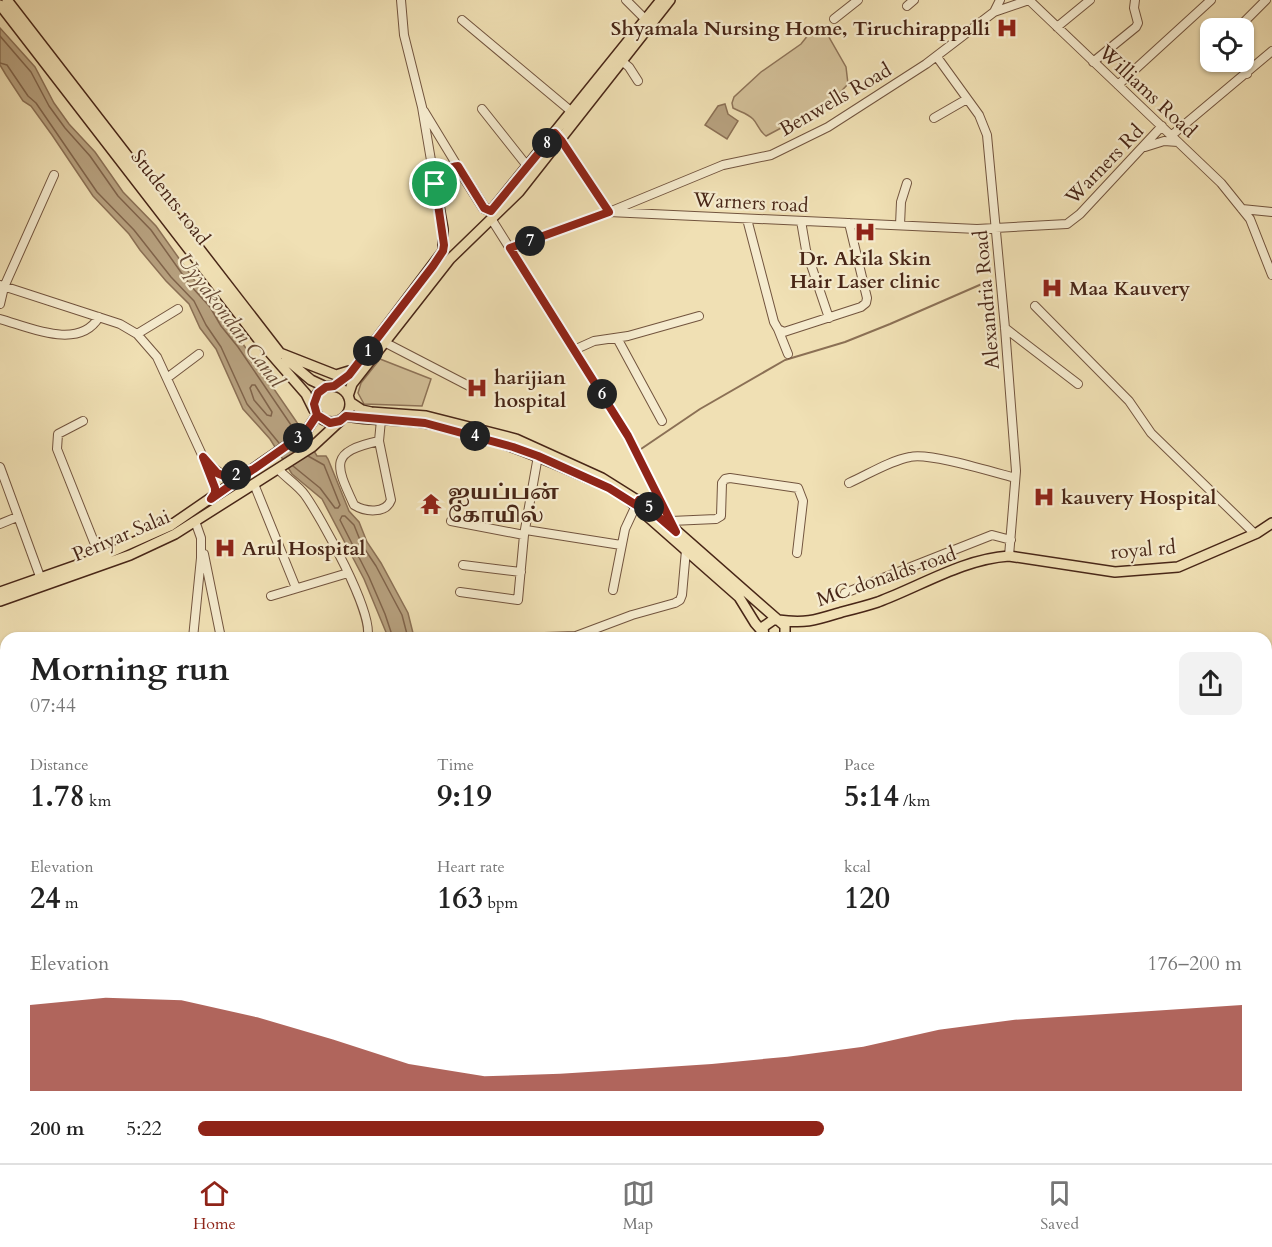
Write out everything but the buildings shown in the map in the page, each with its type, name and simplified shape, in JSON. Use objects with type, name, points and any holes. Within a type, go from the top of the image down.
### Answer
[{"type":"main road","points":[[6,0],[280,353],[297,370],[311,380],[345,391],[352,401],[371,412],[426,416],[516,439],[602,478],[638,502],[676,532],[778,620],[785,627],[785,632]]},
{"type":"main road","points":[[343,418],[352,401],[352,384],[450,259],[519,192],[572,112],[661,0]]},
{"type":"main road","points":[[670,0],[623,62],[491,211],[484,208],[458,166],[453,166],[442,174],[435,184],[443,229],[443,251],[354,369],[318,393],[315,398],[316,413],[330,423],[343,418],[425,423],[441,427],[538,456],[638,502],[686,550],[745,603],[762,632]]},
{"type":"main road","name":"Students road","points":[[0,5],[258,339],[306,394],[316,413]]},
{"type":"main road","points":[[280,353],[336,375],[354,369]]},
{"type":"main road","name":"Periyar Salai","points":[[0,601],[170,526],[305,433],[316,413]]},
{"type":"main road","name":"Periyar Salai","points":[[0,592],[42,582],[140,550],[175,534],[312,447],[343,418]]},
{"type":"main road","name":"royal rd","points":[[1009,556],[1115,572],[1178,567],[1255,534],[1272,523]]},
{"type":"main road","name":"MC donalds road","points":[[778,620],[804,623],[877,602],[993,557],[1009,556]]},
{"type":"main road","points":[[764,632],[769,621],[778,620]]},
{"type":"main road","points":[[793,632],[804,623]]},
{"type":"street","points":[[401,0],[404,35],[422,107],[435,184]]},
{"type":"street","points":[[626,0],[646,20]]},
{"type":"street","points":[[834,19],[858,0]]},
{"type":"street","points":[[907,6],[914,0]]},
{"type":"street","points":[[994,12],[1000,0]]},
{"type":"street","name":"Benwells Road","points":[[609,212],[723,165],[771,154],[828,127],[937,57],[994,12],[1029,0]]},
{"type":"street","name":"Williams Road","points":[[1029,0],[1221,183],[1250,219],[1272,275]]},
{"type":"street","points":[[1057,27],[1090,0]]},
{"type":"street","points":[[1093,62],[1136,27],[1138,23],[1134,8],[1135,0]]},
{"type":"street","points":[[1118,85],[1211,0]]},
{"type":"street","points":[[1248,18],[1266,0]]},
{"type":"street","points":[[462,20],[572,112]]},
{"type":"street","points":[[1172,135],[1248,74],[1272,51]]},
{"type":"street","name":"Alexandria Road","points":[[937,57],[979,115],[987,135],[1005,328],[1015,478],[1009,556]]},
{"type":"street","points":[[623,62],[638,81]]},
{"type":"street","points":[[934,118],[967,99]]},
{"type":"street","points":[[422,107],[458,166]]},
{"type":"street","points":[[482,109],[528,167]]},
{"type":"street","name":"Warners Rd","points":[[996,227],[1067,224],[1080,214],[1162,126]]},
{"type":"street","points":[[558,136],[609,212]]},
{"type":"street","points":[[1142,148],[1155,142],[1178,141]]},
{"type":"street","points":[[0,304],[2,286],[54,175]]},
{"type":"street","points":[[900,225],[901,202],[908,183]]},
{"type":"street","points":[[1242,209],[1272,212]]},
{"type":"street","name":"Warners road","points":[[510,248],[609,212],[977,229],[996,227]]},
{"type":"street","points":[[747,219],[774,322],[788,354]]},
{"type":"street","points":[[492,220],[628,436],[686,550],[680,600],[587,632]]},
{"type":"street","points":[[801,221],[808,259],[829,318]]},
{"type":"street","points":[[778,329],[784,332],[861,307],[866,303],[867,298],[849,223]]},
{"type":"street","points":[[443,251],[450,259]]},
{"type":"street","points":[[2,286],[120,324],[137,334],[157,357],[203,457],[215,488],[211,499]]},
{"type":"street","points":[[1035,306],[1129,401],[1150,433],[1255,534]]},
{"type":"street","points":[[137,334],[178,309]]},
{"type":"street","points":[[573,350],[594,341],[617,338],[699,316]]},
{"type":"street","points":[[0,319],[44,333],[70,335],[93,326],[99,317]]},
{"type":"street","points":[[1005,328],[1078,384]]},
{"type":"street","points":[[617,338],[662,421]]},
{"type":"street","points":[[384,342],[469,386]]},
{"type":"street","points":[[167,378],[199,354]]},
{"type":"street","points":[[379,441],[354,448],[340,458],[340,471],[354,505],[365,509],[388,507],[391,500],[379,441],[381,420]]},
{"type":"street","points":[[83,421],[58,434],[57,449],[100,557]]},
{"type":"street","points":[[849,483],[900,459],[917,455],[1015,478]]},
{"type":"street","points":[[460,592],[518,600],[525,533],[538,456]]},
{"type":"street","points":[[203,457],[217,473],[224,476],[231,477],[254,469]]},
{"type":"street","points":[[0,467],[42,582]]},
{"type":"street","points":[[278,469],[302,491],[313,507],[358,594],[368,626],[368,632]]},
{"type":"street","points":[[671,521],[716,519],[721,516],[722,483],[725,479],[798,488],[803,501],[797,553]]},
{"type":"street","points":[[254,484],[296,588]]},
{"type":"street","points":[[613,590],[625,529],[638,502]]},
{"type":"street","points":[[0,524],[17,517]]},
{"type":"street","points":[[195,521],[201,538],[220,632]]},
{"type":"street","points":[[451,521],[621,545]]},
{"type":"street","points":[[845,593],[992,535],[1011,540]]},
{"type":"street","points":[[194,632],[201,538]]},
{"type":"street","points":[[463,565],[521,572]]},
{"type":"street","points":[[271,596],[348,573]]},
{"type":"shaded area","points":[[826,32],[846,67],[848,84],[832,101],[766,136],[751,117],[733,108],[734,97],[761,72],[801,44],[809,34]]},
{"type":"shaded area","points":[[380,359],[431,379],[422,406],[364,404],[358,393],[361,383]]},
{"type":"water","points":[[0,28],[35,67],[54,103],[69,124],[95,152],[123,192],[156,226],[195,281],[215,304],[298,424],[297,433],[302,445],[314,451],[317,456],[326,456],[349,511],[359,522],[367,542],[408,613],[413,632],[386,632],[364,579],[322,499],[292,474],[270,439],[243,409],[216,349],[200,328],[189,304],[166,281],[129,234],[93,196],[31,106],[23,101],[0,65]]},
{"type":"water","points":[[725,104],[728,114],[738,121],[727,139],[705,125],[718,106]]},
{"type":"waterway","points":[[638,451],[700,409],[785,360],[845,342],[991,280]]},
{"type":"place","name":"Shyamala Nursing Home, Tiruchirappalli","points":[[1007,28]]},
{"type":"place","name":"Dr. Akila Skin Hair Laser clinic","points":[[865,232]]},
{"type":"place","name":"Maa Kauvery","points":[[1052,288]]},
{"type":"place","name":"harijian hospital","points":[[477,388]]},
{"type":"place","name":"kauvery Hospital","points":[[1044,497]]},
{"type":"place","name":"ஐயப்பன் கோயில்","points":[[431,504]]},
{"type":"place","name":"Arul Hospital","points":[[225,548]]},
{"type":"route","points":[[435,184],[442,174],[453,166],[458,166],[484,208],[491,211],[555,133],[561,140],[609,212],[510,248],[628,436],[676,532],[639,500],[636,505],[609,488],[513,447],[425,423],[346,416],[340,421],[330,423],[317,415],[305,433],[211,499],[215,488],[203,457],[217,473],[231,477],[254,469],[305,433],[317,415],[314,404],[318,393],[322,388],[334,386],[349,375],[433,266],[443,251],[444,245],[435,184]]},
{"type":"water label","name":"Uyyakondan Canal","points":[[231,320]]}]
